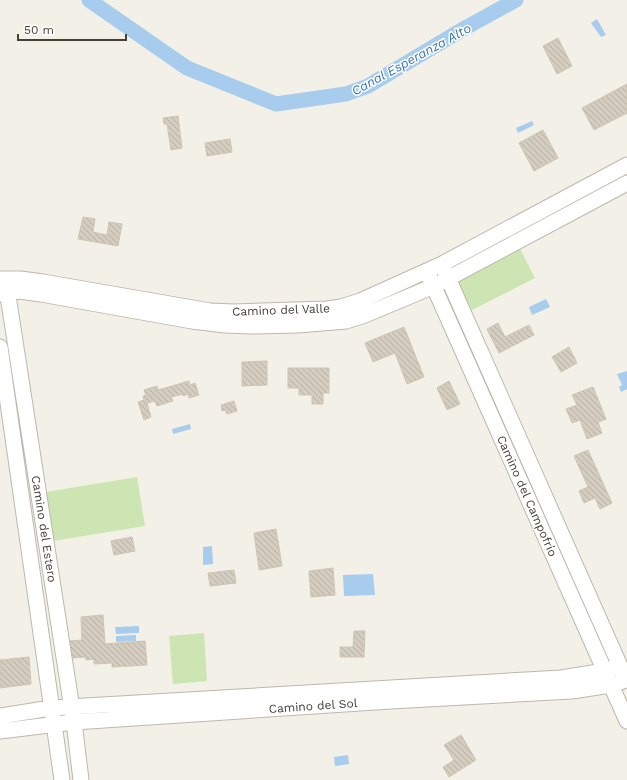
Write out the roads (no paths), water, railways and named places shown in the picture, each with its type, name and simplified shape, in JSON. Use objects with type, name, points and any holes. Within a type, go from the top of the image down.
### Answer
[{"type":"street","name":"Camino del Valle","points":[[3,286],[20,279],[186,308],[234,312],[307,310],[341,307],[360,301],[442,264],[627,165]]},
{"type":"street","name":"Camino del Valle","points":[[3,286],[19,291],[192,321],[251,326],[298,325],[346,321],[365,315],[434,286],[627,183]]},
{"type":"street","name":"Camino del Campofrío","points":[[442,264],[627,680]]},
{"type":"street","name":"Camino del Campofrío","points":[[427,271],[627,721]]},
{"type":"street","name":"Camino del Estero","points":[[3,286],[74,722],[81,780]]},
{"type":"street","name":"Camino del Estero","points":[[0,347],[62,780]]},
{"type":"street","name":"Camino del Sol","points":[[0,731],[74,722],[391,701],[572,691],[608,678],[620,666]]},
{"type":"street","name":"Camino del Sol","points":[[0,716],[51,708],[390,687],[561,678],[608,678],[627,680]]},
{"type":"water","points":[[597,19],[606,35],[601,37],[591,23]]},
{"type":"water","points":[[532,121],[534,125],[518,133],[516,128]]},
{"type":"water","points":[[546,299],[550,307],[532,315],[529,307]]},
{"type":"water","points":[[627,371],[627,389],[621,392],[619,387],[622,385],[617,374]]},
{"type":"water","points":[[190,424],[191,429],[173,434],[172,429]]},
{"type":"water","points":[[212,546],[213,564],[203,565],[203,547]]},
{"type":"water","points":[[373,574],[375,595],[344,596],[343,575]]},
{"type":"water","points":[[139,626],[139,633],[116,634],[115,627]]},
{"type":"water","points":[[136,635],[136,641],[116,642],[116,636]]},
{"type":"water","points":[[348,755],[349,764],[335,766],[334,757]]},
{"type":"waterway","name":"Canal Esperanza Alto","points":[[89,0],[187,68],[276,104],[346,94],[368,86],[465,28],[516,0]]}]
